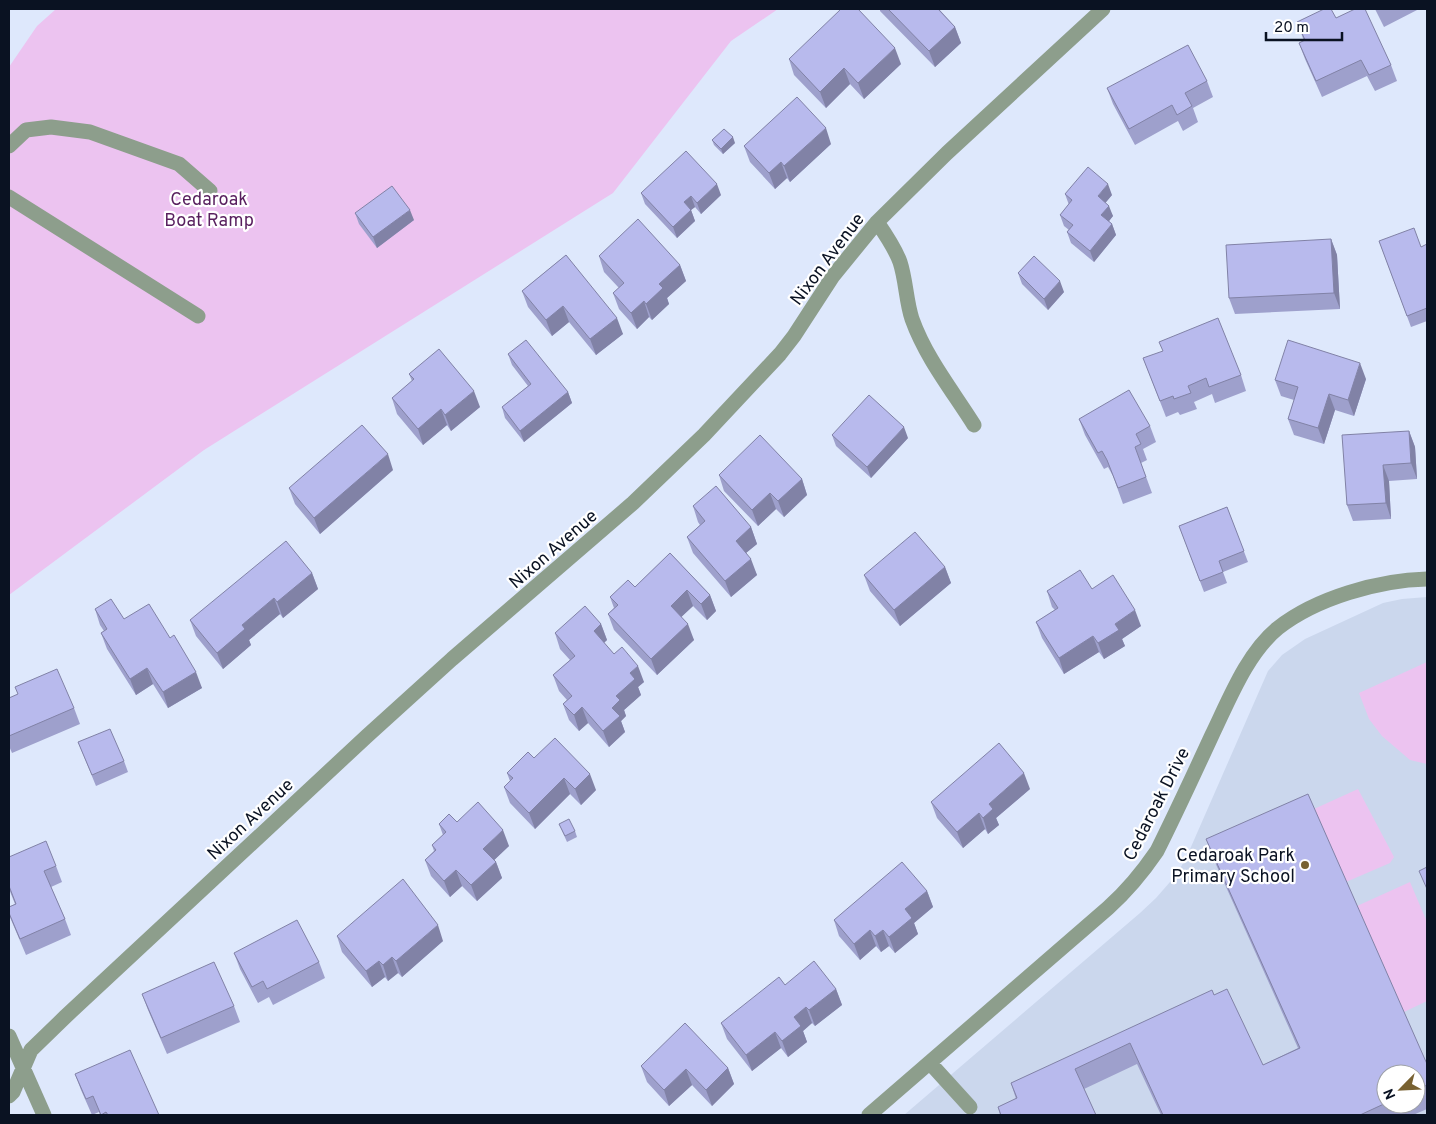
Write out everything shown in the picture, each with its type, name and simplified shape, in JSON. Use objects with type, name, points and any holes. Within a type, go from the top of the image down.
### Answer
[{"type":"street","name":"Nixon Avenue","points":[[9,1096],[13,1092],[31,1050],[367,736],[452,659],[588,544],[670,468],[780,354],[833,276],[877,222],[946,153],[1103,9]]},
{"type":"street","points":[[9,146],[26,130],[51,127],[90,132],[179,164],[210,192]]},
{"type":"street","points":[[9,196],[198,316]]},
{"type":"street","points":[[877,222],[900,262],[911,317],[922,342],[943,379],[974,426]]},
{"type":"street","name":"Cedaroak Drive","points":[[870,1115],[1108,908],[1144,871],[1166,834],[1231,695],[1261,646],[1277,629],[1292,618],[1330,599],[1383,583],[1427,578]]},
{"type":"street","points":[[9,1036],[44,1115]]},
{"type":"street","points":[[930,1063],[970,1107]]},
{"type":"shaded area","name":"Cedaroak Park Primary School","points":[[1427,597],[1427,1115],[904,1115],[1140,913],[1177,874],[1187,856],[1268,671],[1282,655],[1305,639],[1383,603]]},
{"type":"green space","name":"Cedaroak Boat Ramp","points":[[56,9],[778,9],[731,41],[613,193],[204,450],[9,595],[9,67],[37,26]]},
{"type":"green space","points":[[1427,662],[1427,764],[1410,760],[1382,736],[1369,719],[1359,693]]},
{"type":"green space","points":[[1358,789],[1394,857],[1390,863],[1346,882],[1314,809]]},
{"type":"green space","points":[[1410,882],[1427,922],[1427,1001],[1404,1012],[1357,906]]},
{"type":"building","points":[[841,9],[858,9],[895,48],[858,83],[844,68],[820,92],[789,59]]},
{"type":"building","points":[[888,9],[938,9],[955,27],[929,51]]},
{"type":"building","points":[[1324,9],[1331,9],[1336,18],[1355,9],[1365,9],[1391,65],[1369,75],[1361,60],[1316,81],[1299,43],[1305,40],[1297,22]]},
{"type":"building","points":[[1188,45],[1207,81],[1185,93],[1192,106],[1177,115],[1172,105],[1129,129],[1107,88]]},
{"type":"building","points":[[797,97],[826,128],[784,166],[781,162],[769,173],[744,146]]},
{"type":"building","points":[[724,129],[733,137],[721,149],[712,140]]},
{"type":"building","points":[[686,151],[717,184],[697,203],[691,196],[684,202],[691,210],[673,227],[641,193]]},
{"type":"building","points":[[1088,167],[1108,184],[1098,196],[1109,206],[1101,215],[1112,224],[1090,251],[1067,232],[1073,225],[1060,215],[1072,200],[1065,194]]},
{"type":"building","points":[[392,186],[410,210],[373,237],[355,213]]},
{"type":"building","points":[[638,219],[680,265],[659,284],[663,288],[646,304],[644,301],[631,313],[613,293],[624,283],[599,256]]},
{"type":"building","points":[[1414,228],[1421,247],[1427,244],[1427,308],[1407,316],[1379,241]]},
{"type":"building","points":[[1331,239],[1334,293],[1229,298],[1226,245]]},
{"type":"building","points":[[566,255],[617,318],[590,339],[563,306],[546,320],[522,291]]},
{"type":"building","points":[[1034,256],[1060,281],[1044,299],[1018,273]]},
{"type":"building","points":[[1218,318],[1241,375],[1209,387],[1206,378],[1188,386],[1191,393],[1174,399],[1173,396],[1160,401],[1143,358],[1163,351],[1159,342]]},
{"type":"building","points":[[526,340],[568,392],[520,431],[502,407],[531,384],[508,354]]},
{"type":"building","points":[[1288,340],[1360,363],[1348,400],[1329,394],[1318,428],[1288,419],[1298,387],[1275,380]]},
{"type":"building","points":[[439,349],[474,391],[445,415],[441,409],[418,429],[392,398],[414,379],[409,374]]},
{"type":"building","points":[[1129,390],[1150,426],[1136,434],[1141,444],[1135,447],[1146,477],[1118,488],[1102,451],[1098,453],[1079,419]]},
{"type":"building","points":[[869,395],[904,427],[867,467],[832,435]]},
{"type":"building","points":[[362,425],[388,454],[314,518],[289,488]]},
{"type":"building","points":[[1409,431],[1411,463],[1383,465],[1386,503],[1347,505],[1342,435]]},
{"type":"building","points":[[760,435],[802,479],[778,501],[770,493],[752,510],[719,475]]},
{"type":"building","points":[[716,486],[751,527],[736,541],[751,559],[725,581],[687,537],[705,521],[693,506]]},
{"type":"building","points":[[1227,507],[1244,551],[1219,561],[1223,572],[1200,581],[1179,526]]},
{"type":"building","points":[[915,532],[945,567],[894,610],[864,575]]},
{"type":"building","points":[[286,541],[312,573],[277,602],[274,598],[242,625],[245,629],[217,653],[190,620]]},
{"type":"building","points":[[670,553],[710,595],[701,604],[687,590],[671,606],[688,624],[651,659],[608,614],[618,605],[610,597],[628,580],[635,587]]},
{"type":"building","points":[[1080,570],[1092,589],[1113,575],[1135,610],[1115,624],[1119,630],[1098,643],[1093,636],[1059,658],[1036,622],[1058,608],[1047,591]]},
{"type":"building","points":[[111,599],[124,619],[149,604],[170,638],[174,635],[196,672],[163,692],[147,668],[130,679],[101,633],[107,629],[95,609]]},
{"type":"building","points":[[585,606],[601,624],[594,631],[614,654],[622,647],[638,666],[630,673],[635,679],[616,696],[620,700],[612,708],[620,716],[603,731],[582,707],[574,715],[563,704],[572,696],[553,675],[575,656],[555,633]]},
{"type":"building","points":[[57,669],[74,708],[9,736],[9,698],[18,694],[15,687]]},
{"type":"building","points":[[110,729],[124,761],[92,775],[78,742]]},
{"type":"building","points":[[555,738],[590,774],[575,789],[564,778],[529,813],[504,787],[513,778],[507,773],[528,752],[534,758]]},
{"type":"building","points":[[999,743],[1024,773],[989,804],[993,809],[983,818],[979,813],[957,832],[931,802]]},
{"type":"building","points":[[1308,794],[1427,1064],[1427,1085],[1426,1064],[1376,1064],[1376,1108],[1360,1115],[1163,1115],[1130,1043],[1075,1069],[1096,1115],[1001,1115],[998,1107],[1017,1098],[1011,1083],[1212,990],[1214,995],[1227,989],[1263,1065],[1300,1048],[1206,839]]},
{"type":"building","points":[[478,802],[503,830],[483,849],[496,862],[471,885],[456,870],[444,881],[425,860],[436,850],[432,845],[446,832],[439,824],[449,814],[457,822]]},
{"type":"building","points":[[569,819],[575,831],[565,836],[559,824]]},
{"type":"building","points":[[46,841],[56,866],[44,871],[65,919],[20,939],[9,913],[9,907],[16,904],[9,886],[9,857]]},
{"type":"building","points":[[902,862],[927,891],[905,909],[912,918],[889,937],[883,930],[875,936],[870,930],[854,944],[834,920]]},
{"type":"building","points":[[1427,867],[1427,889],[1419,871]]},
{"type":"building","points":[[403,879],[438,925],[396,961],[392,957],[383,965],[379,961],[366,971],[337,936]]},
{"type":"building","points":[[297,920],[319,962],[267,989],[263,981],[252,987],[234,953]]},
{"type":"building","points":[[814,961],[836,989],[809,1010],[806,1007],[794,1017],[801,1026],[782,1041],[775,1032],[746,1055],[721,1023],[779,977],[785,985]]},
{"type":"building","points":[[214,962],[234,1006],[161,1038],[142,994]]},
{"type":"building","points":[[685,1023],[728,1068],[706,1090],[686,1069],[664,1090],[641,1066]]},
{"type":"building","points":[[130,1050],[159,1115],[108,1115],[106,1112],[101,1115],[93,1096],[86,1099],[75,1074]]},
{"type":"place","name":"Cedaroak Park Primary School","points":[[1305,865]]}]
